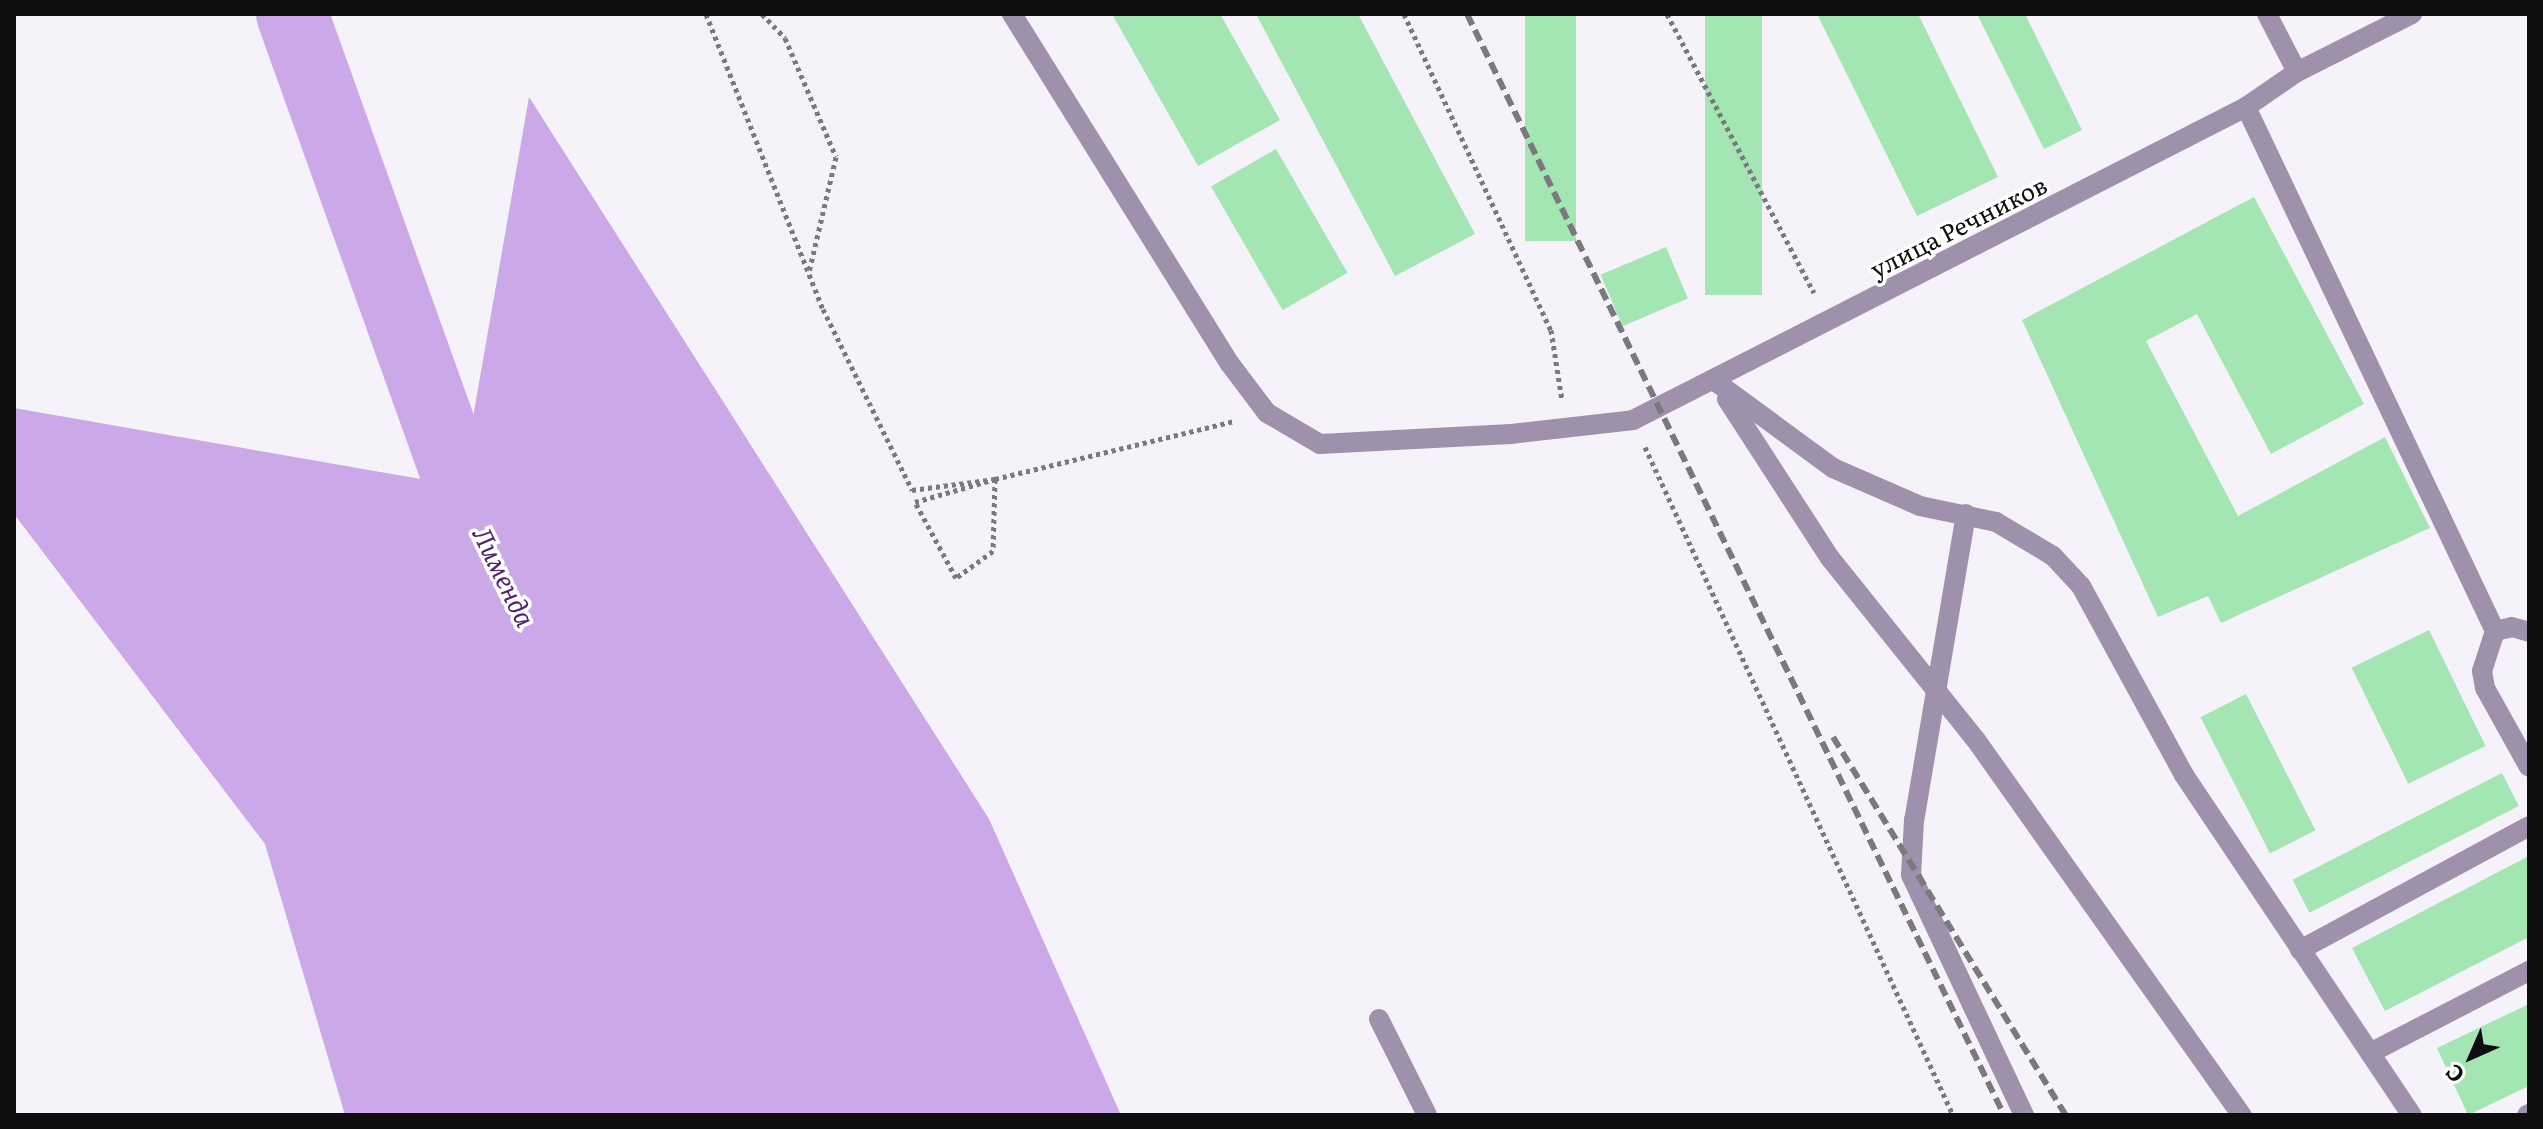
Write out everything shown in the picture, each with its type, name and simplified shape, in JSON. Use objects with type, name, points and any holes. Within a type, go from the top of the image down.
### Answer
[{"type":"street","points":[[1012,14],[1167,267],[1267,413]]},
{"type":"street","points":[[2267,14],[2297,72]]},
{"type":"street","name":"улица Речников","points":[[1267,413],[1320,444],[1511,434],[1633,420],[1716,382],[2246,107],[2297,72],[2412,14]]},
{"type":"street","points":[[2246,107],[2495,631],[2482,671],[2485,688],[2529,767]]},
{"type":"street","points":[[1716,382],[1833,468],[1878,491],[1966,514],[2026,536],[2081,586],[2184,775],[2412,1115]]},
{"type":"street","points":[[1716,382],[1830,558],[1976,740],[2242,1115]]},
{"type":"street","points":[[1966,514],[1938,694],[1914,820],[1911,875],[2024,1115]]},
{"type":"street","points":[[2495,631],[2512,627],[2529,632]]},
{"type":"street","points":[[2300,950],[2529,826]]},
{"type":"street","points":[[2370,1053],[2529,971]]},
{"type":"street","points":[[1379,1019],[1427,1115]]},
{"type":"path","points":[[706,14],[809,273],[912,490],[995,479]]},
{"type":"path","points":[[762,14],[785,38],[836,157],[809,273]]},
{"type":"path","points":[[1404,14],[1551,330],[1567,429]]},
{"type":"path","points":[[1667,14],[1829,321]]},
{"type":"path","points":[[995,479],[993,551],[956,578],[915,502],[995,479],[1267,413]]},
{"type":"path","points":[[1633,420],[1953,1115]]},
{"type":"water","points":[[529,97],[989,819],[1121,1115],[345,1115],[265,844],[14,514],[14,408],[461,486]]},
{"type":"building","points":[[1112,14],[1220,14],[1280,120],[1198,166]]},
{"type":"building","points":[[1256,14],[1358,14],[1475,234],[1395,276]]},
{"type":"building","points":[[1525,14],[1576,14],[1576,241],[1525,241]]},
{"type":"building","points":[[1705,14],[1762,14],[1762,295],[1705,295]]},
{"type":"building","points":[[1817,14],[1918,14],[1998,177],[1917,216]]},
{"type":"building","points":[[1977,14],[2025,14],[2082,130],[2044,149]]},
{"type":"building","points":[[1276,149],[1348,273],[1283,310],[1211,186]]},
{"type":"building","points":[[2254,197],[2364,404],[2271,454],[2197,314],[2146,341],[2238,516],[2385,437],[2430,528],[2221,623],[2208,596],[2158,617],[2022,320]]},
{"type":"building","points":[[1666,247],[1688,299],[1623,326],[1601,275]]},
{"type":"building","points":[[2429,630],[2486,746],[2408,784],[2352,668]]},
{"type":"building","points":[[2246,694],[2315,830],[2270,853],[2201,717]]},
{"type":"building","points":[[2502,773],[2519,806],[2309,913],[2293,880]]},
{"type":"building","points":[[2529,856],[2529,937],[2385,1011],[2352,948]]},
{"type":"building","points":[[2529,1004],[2529,1086],[2468,1115],[2437,1048]]},
{"type":"waterway","name":"Лименда","points":[[292,14],[461,486],[505,575]]},
{"type":"railway","points":[[1467,14],[2004,1115]]},
{"type":"railway","points":[[1833,737],[2066,1115]]}]
